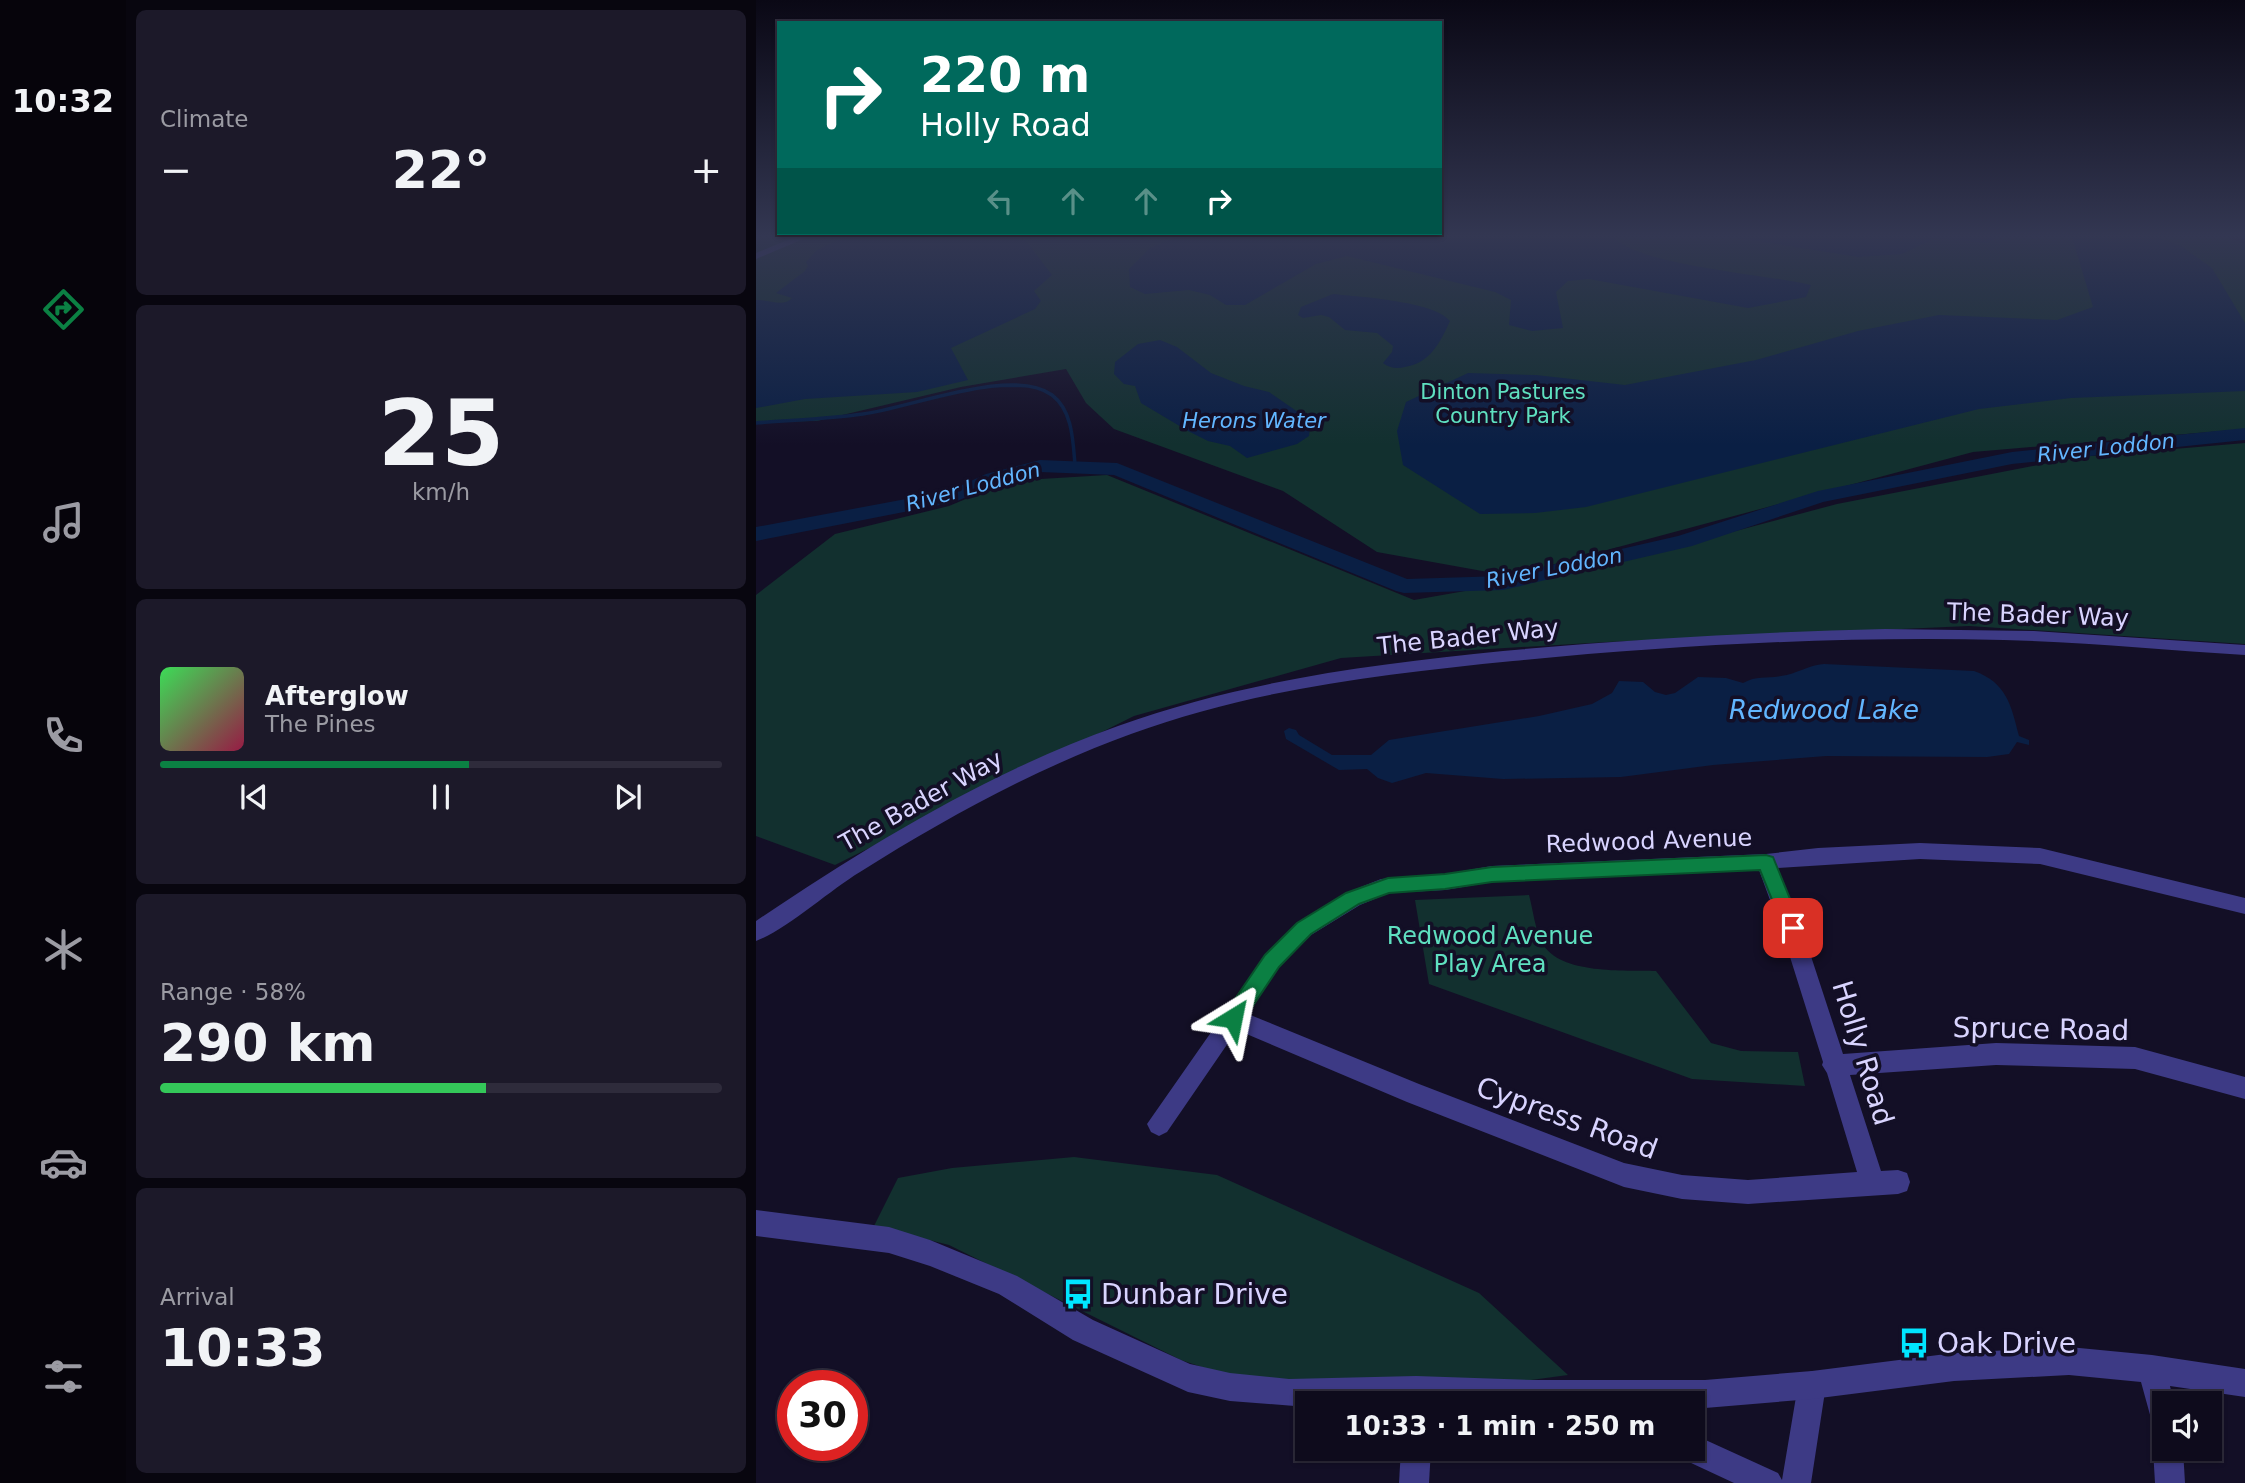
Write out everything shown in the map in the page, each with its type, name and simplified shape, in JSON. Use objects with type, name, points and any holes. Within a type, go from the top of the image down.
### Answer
[{"type":"street","name":"The Bader Way","points":[[756,932],[845,871],[1009,779],[1127,729],[1276,688],[1345,675],[1597,648],[1842,635],[2005,635],[2245,650]]},
{"type":"street","name":"Redwood Avenue","points":[[1159,1124],[1272,961],[1304,929],[1353,899],[1388,885],[1445,882],[1492,874],[1766,862],[1818,856],[1920,851],[2040,856],[2245,906]]},
{"type":"street","name":"Holly Road","points":[[1766,862],[1814,992],[1833,1065],[1873,1184]]},
{"type":"street","name":"Cypress Road","points":[[1233,1018],[1415,1094],[1624,1175],[1682,1187],[1748,1192],[1898,1182]]},
{"type":"street","name":"Spruce Road","points":[[1833,1065],[1996,1054],[2135,1058],[2245,1088]]},
{"type":"street","points":[[756,1223],[889,1240],[930,1253],[1007,1285],[1083,1330],[1188,1378],[1230,1387],[1295,1393]]},
{"type":"street","points":[[1705,1393],[1812,1385],[1979,1365],[2069,1361],[2152,1368],[2245,1383]]},
{"type":"street","points":[[2152,1368],[2157,1391]]},
{"type":"street","points":[[1796,1483],[1812,1385]]},
{"type":"street","points":[[1705,1455],[1768,1483]]},
{"type":"street","points":[[1414,1483],[1415,1461]]},
{"type":"street","points":[[2169,1461],[2170,1483]]},
{"type":"green space","name":"Dinton Pastures Country Park","points":[[756,306],[2245,306],[2245,429],[1973,452],[1510,576],[1377,552],[1283,491],[1114,429],[1086,403],[1066,369],[961,387],[817,421],[756,422]]},
{"type":"green space","points":[[2245,443],[2245,644],[1969,626],[1607,642],[1341,658],[1134,716],[835,865],[756,836],[756,595],[835,534],[949,506],[1009,481],[1107,475],[1414,600],[1596,568],[1837,504],[2079,457]]},
{"type":"green space","name":"Redwood Avenue Play Area","points":[[1529,895],[1540,938],[1551,953],[1563,961],[1594,969],[1656,971],[1711,1043],[1741,1051],[1798,1052],[1805,1086],[1692,1079],[1429,984],[1415,900]]},
{"type":"green space","points":[[1074,1157],[1217,1175],[1479,1293],[1568,1375],[1531,1380],[1261,1380],[1220,1373],[1181,1360],[949,1245],[874,1226],[898,1178],[952,1168]]},
{"type":"water","points":[[756,306],[1037,306],[951,348],[968,380],[917,392],[805,399],[756,408]]},
{"type":"water","points":[[1420,306],[1441,314],[1450,321],[1428,356],[1414,365],[1399,368],[1383,363],[1392,352],[1393,346],[1377,333],[1345,330],[1329,317],[1321,315],[1303,318],[1298,315],[1301,307]]},
{"type":"water","points":[[1511,306],[1559,306],[1563,328],[1532,331],[1509,325]]},
{"type":"water","points":[[2235,306],[2245,323],[2245,391],[2071,398],[1979,409],[1586,507],[1535,513],[1480,514],[1403,465],[1397,431],[1406,402],[1468,373],[1536,375],[1625,385],[1756,360],[1858,331],[1939,315],[2057,320],[2093,307]]},
{"type":"water","name":"Herons Water","points":[[1160,340],[1177,347],[1211,373],[1269,392],[1311,421],[1309,436],[1297,444],[1247,458],[1230,446],[1208,441],[1188,431],[1141,403],[1135,386],[1124,384],[1114,374],[1115,362],[1138,344]]},
{"type":"water","name":"Redwood Lake","points":[[1824,664],[1974,671],[2001,689],[2010,705],[2019,736],[2029,740],[2029,745],[2017,742],[2009,754],[1987,757],[1826,756],[1713,765],[1621,777],[1503,779],[1426,773],[1392,783],[1378,778],[1367,769],[1339,770],[1286,739],[1284,731],[1289,728],[1296,730],[1299,735],[1332,755],[1371,755],[1389,740],[1539,716],[1592,704],[1612,693],[1619,681],[1643,682],[1655,692],[1666,695],[1675,693],[1698,677],[1726,678],[1743,683],[1757,678],[1787,675]]},
{"type":"waterway","points":[[995,386],[1000,386]]},
{"type":"waterway","points":[[756,423],[863,414],[960,391],[1000,386]]},
{"type":"waterway","points":[[1000,386],[1024,386]]},
{"type":"waterway","points":[[1000,386],[1024,386]]},
{"type":"waterway","points":[[1024,386],[1035,387],[1052,395],[1064,409],[1071,427],[1075,465]]},
{"type":"waterway","name":"River Loddon","points":[[756,534],[955,496],[993,478],[1040,466],[1117,469],[1404,586],[1503,583],[1684,541],[1818,497],[2012,458],[2245,434]]},
{"type":"place","name":"Dunbar Drive","points":[[1078,1294]]},
{"type":"place","name":"Oak Drive","points":[[1914,1343]]},
{"type":"route","points":[[1233,1018],[1272,961],[1304,929],[1353,899],[1388,885],[1445,882],[1492,874],[1766,862],[1793,928]]}]
